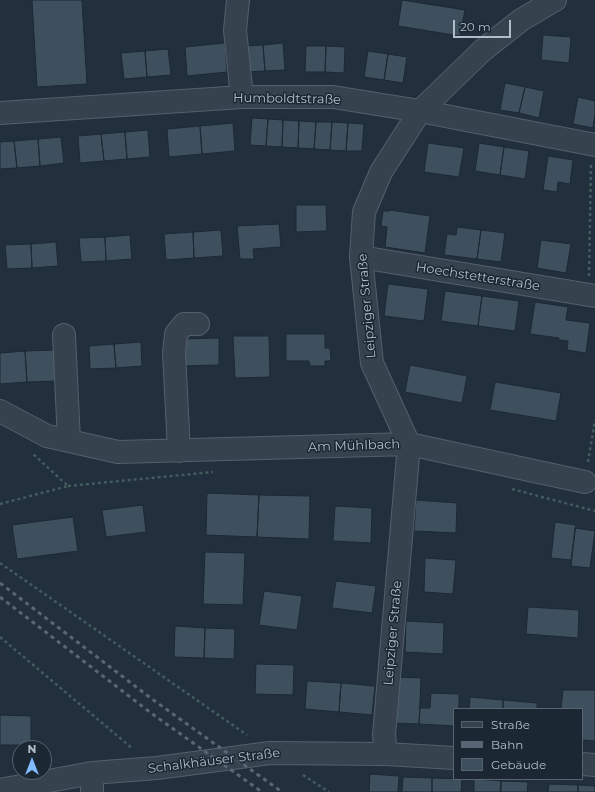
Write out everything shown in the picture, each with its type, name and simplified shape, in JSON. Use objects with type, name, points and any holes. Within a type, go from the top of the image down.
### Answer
[{"type":"street","points":[[238,0],[235,30],[242,97]]},
{"type":"street","name":"Leipziger Straße","points":[[386,754],[384,735],[409,444],[372,363],[361,257],[364,212],[381,172],[420,112],[483,50],[521,20],[555,0]]},
{"type":"street","name":"Humboldtstraße","points":[[0,113],[242,97],[333,97],[593,144]]},
{"type":"street","name":"Hoechstetterstraße","points":[[361,257],[592,295]]},
{"type":"street","points":[[179,451],[174,353],[176,334],[184,324],[198,324]]},
{"type":"street","points":[[64,335],[69,441]]},
{"type":"street","name":"Am Mühlbach","points":[[0,411],[47,436],[118,452],[409,444],[585,482]]},
{"type":"street","name":"Schalkhäuser Straße","points":[[0,790],[92,783],[157,768],[270,753],[386,754],[453,758]]},
{"type":"street","points":[[583,764],[595,765]]},
{"type":"path","points":[[592,295],[593,144]]},
{"type":"path","points":[[0,504],[68,486],[28,449]]},
{"type":"path","points":[[0,563],[257,741],[270,753]]},
{"type":"path","points":[[0,637],[135,750]]},
{"type":"building","points":[[32,0],[82,0],[87,84],[37,87]]},
{"type":"building","points":[[402,0],[465,10],[460,36],[398,26]]},
{"type":"building","points":[[543,35],[571,37],[569,63],[541,60]]},
{"type":"building","points":[[225,43],[227,72],[187,76],[185,47]]},
{"type":"building","points":[[283,43],[285,70],[265,71],[263,45]]},
{"type":"building","points":[[263,45],[265,71],[245,72],[244,46]]},
{"type":"building","points":[[306,46],[326,46],[325,72],[305,72]]},
{"type":"building","points":[[326,46],[345,47],[344,73],[325,72]]},
{"type":"building","points":[[168,49],[171,75],[147,77],[145,51]]},
{"type":"building","points":[[145,51],[147,77],[124,79],[121,53]]},
{"type":"building","points":[[368,51],[388,54],[384,80],[364,77]]},
{"type":"building","points":[[388,54],[407,57],[403,83],[384,80]]},
{"type":"building","points":[[505,83],[525,87],[519,113],[500,110]]},
{"type":"building","points":[[525,87],[544,91],[539,118],[519,113]]},
{"type":"building","points":[[578,97],[595,101],[593,128],[573,124]]},
{"type":"building","points":[[595,116],[595,128],[593,128]]},
{"type":"building","points":[[252,118],[268,119],[266,146],[250,145]]},
{"type":"building","points":[[268,119],[283,120],[282,147],[266,146]]},
{"type":"building","points":[[283,120],[299,121],[298,148],[282,147]]},
{"type":"building","points":[[299,121],[316,122],[314,149],[298,148]]},
{"type":"building","points":[[316,122],[332,122],[330,150],[314,149]]},
{"type":"building","points":[[332,122],[348,123],[346,151],[330,150]]},
{"type":"building","points":[[233,123],[235,151],[202,154],[200,126]]},
{"type":"building","points":[[348,123],[364,124],[362,151],[346,151]]},
{"type":"building","points":[[200,126],[202,154],[169,157],[167,129]]},
{"type":"building","points":[[148,130],[150,157],[127,159],[125,132]]},
{"type":"building","points":[[125,132],[127,159],[104,161],[101,134]]},
{"type":"building","points":[[101,134],[104,161],[80,163],[78,136]]},
{"type":"building","points":[[61,137],[64,163],[40,166],[38,139]]},
{"type":"building","points":[[38,139],[40,166],[17,168],[14,141]]},
{"type":"building","points":[[14,141],[17,168],[0,169],[0,142]]},
{"type":"building","points":[[428,143],[464,148],[459,177],[424,172]]},
{"type":"building","points":[[479,143],[504,147],[500,175],[475,171]]},
{"type":"building","points":[[504,147],[529,151],[525,179],[500,175]]},
{"type":"building","points":[[548,156],[573,160],[570,184],[558,182],[557,192],[543,190]]},
{"type":"building","points":[[296,205],[326,205],[327,231],[296,232]]},
{"type":"building","points":[[390,210],[430,216],[425,253],[385,247],[387,227],[381,226],[383,211]]},
{"type":"building","points":[[279,224],[281,247],[253,249],[254,259],[240,259],[237,226]]},
{"type":"building","points":[[457,227],[481,230],[477,259],[444,255],[447,234],[456,235]]},
{"type":"building","points":[[221,230],[223,256],[194,258],[193,232]]},
{"type":"building","points":[[481,230],[505,233],[501,262],[477,259]]},
{"type":"building","points":[[193,232],[194,258],[166,260],[164,234]]},
{"type":"building","points":[[130,235],[132,259],[106,261],[105,237]]},
{"type":"building","points":[[105,237],[106,261],[81,262],[79,238]]},
{"type":"building","points":[[541,240],[571,244],[566,273],[537,268]]},
{"type":"building","points":[[56,242],[58,266],[32,268],[31,244]]},
{"type":"building","points":[[31,244],[32,268],[7,269],[5,245]]},
{"type":"building","points":[[388,284],[428,289],[424,321],[384,316]]},
{"type":"building","points":[[445,291],[482,296],[478,326],[441,321]]},
{"type":"building","points":[[482,296],[519,301],[515,331],[478,326]]},
{"type":"building","points":[[535,302],[568,307],[566,320],[590,323],[586,353],[567,350],[568,341],[559,340],[559,338],[530,334]]},
{"type":"building","points":[[286,334],[325,334],[325,348],[330,348],[331,361],[325,361],[325,366],[310,366],[309,361],[286,361]]},
{"type":"building","points":[[233,336],[269,336],[270,377],[235,378]]},
{"type":"building","points":[[219,338],[219,365],[181,366],[180,339]]},
{"type":"building","points":[[141,342],[142,366],[116,368],[114,344]]},
{"type":"building","points":[[114,344],[116,368],[90,369],[89,346]]},
{"type":"building","points":[[55,350],[57,381],[27,382],[25,351]]},
{"type":"building","points":[[25,351],[27,382],[0,384],[0,353]]},
{"type":"building","points":[[410,365],[467,376],[462,403],[405,392]]},
{"type":"building","points":[[495,382],[561,393],[556,421],[490,410]]},
{"type":"building","points":[[207,493],[259,495],[257,537],[206,535]]},
{"type":"building","points":[[259,495],[310,496],[309,539],[257,537]]},
{"type":"building","points":[[416,500],[457,503],[456,533],[414,531]]},
{"type":"building","points":[[143,505],[146,532],[106,537],[102,510]]},
{"type":"building","points":[[335,506],[372,508],[371,543],[333,541]]},
{"type":"building","points":[[73,517],[78,551],[17,559],[12,525]]},
{"type":"building","points":[[555,522],[576,525],[571,560],[551,558]]},
{"type":"building","points":[[575,528],[595,531],[590,568],[571,566]]},
{"type":"building","points":[[205,552],[245,553],[243,605],[203,604]]},
{"type":"building","points":[[425,558],[456,560],[453,594],[424,592]]},
{"type":"building","points":[[336,581],[376,586],[372,613],[332,608]]},
{"type":"building","points":[[264,591],[302,596],[297,630],[259,625]]},
{"type":"building","points":[[528,607],[579,610],[578,638],[526,634]]},
{"type":"building","points":[[406,621],[444,623],[443,654],[405,652]]},
{"type":"building","points":[[175,626],[205,628],[204,658],[174,657]]},
{"type":"building","points":[[205,628],[235,629],[234,659],[204,658]]},
{"type":"building","points":[[256,664],[294,665],[293,695],[255,694]]},
{"type":"building","points":[[396,677],[421,678],[419,724],[394,723]]},
{"type":"building","points":[[307,681],[341,683],[339,712],[305,709]]},
{"type":"building","points":[[341,683],[375,686],[372,715],[339,712]]},
{"type":"building","points":[[563,690],[595,690],[595,741],[583,740],[583,708],[561,708]]},
{"type":"building","points":[[431,693],[459,694],[459,708],[453,708],[453,726],[419,724],[420,708],[430,708]]},
{"type":"building","points":[[470,697],[503,700],[503,708],[469,708]]},
{"type":"building","points":[[503,700],[537,703],[537,708],[503,708]]},
{"type":"building","points":[[0,715],[31,716],[31,740],[12,740],[12,745],[0,745]]},
{"type":"building","points":[[370,774],[399,776],[398,792],[369,792]]},
{"type":"building","points":[[403,777],[432,778],[432,792],[402,792]]},
{"type":"building","points":[[432,778],[462,780],[461,792],[432,792]]},
{"type":"building","points":[[474,780],[501,781],[500,792],[474,792]]},
{"type":"building","points":[[501,781],[528,782],[527,792],[501,792]]},
{"type":"building","points":[[549,784],[578,785],[578,792],[548,792]]},
{"type":"building","points":[[578,785],[595,786],[595,792],[578,792]]},
{"type":"railway","points":[[0,583],[152,699],[282,792]]},
{"type":"railway","points":[[0,597],[151,713],[262,792]]}]
